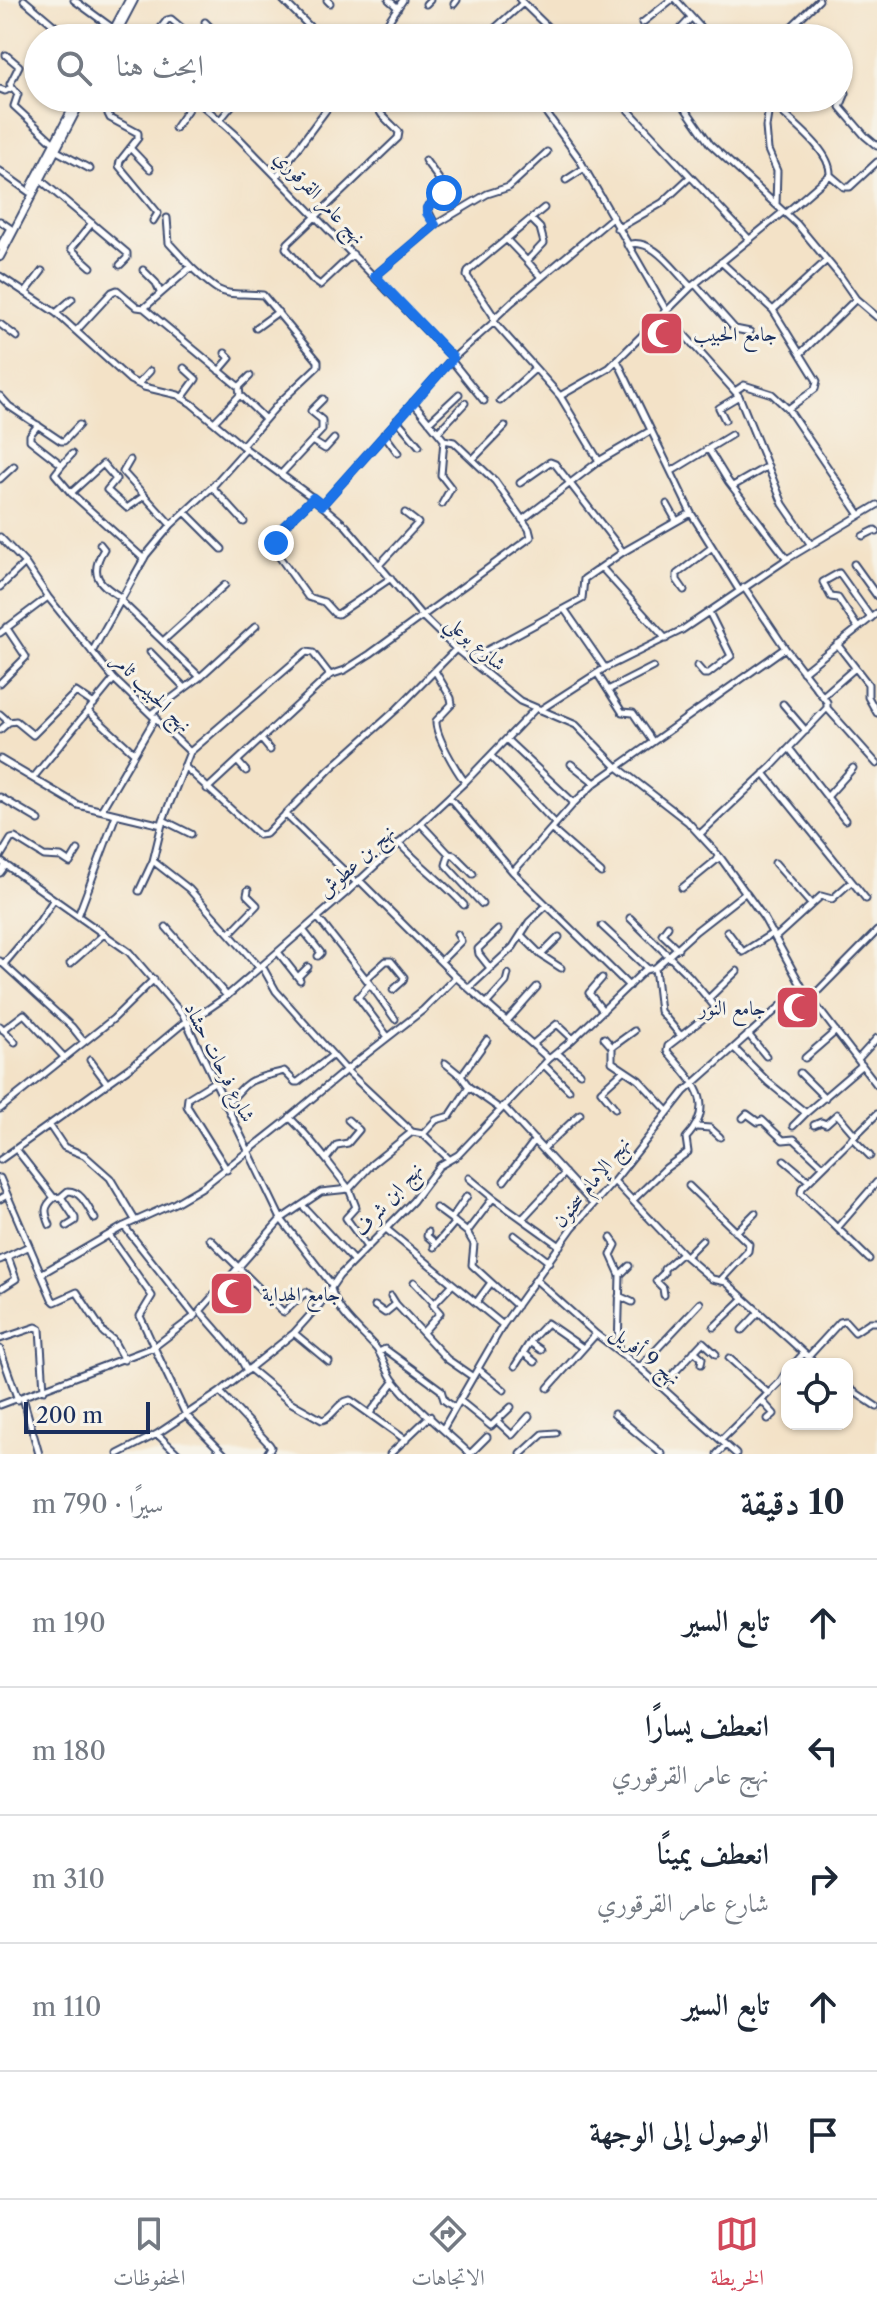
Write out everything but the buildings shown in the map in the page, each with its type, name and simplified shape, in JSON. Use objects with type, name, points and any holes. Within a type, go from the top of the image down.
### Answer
[{"type":"main road","points":[[119,24],[132,0]]},
{"type":"main road","points":[[0,257],[73,112]]},
{"type":"main road","points":[[0,247],[38,178]]},
{"type":"street","points":[[24,0],[53,24]]},
{"type":"street","points":[[283,0],[307,24]]},
{"type":"street","points":[[389,0],[398,8]]},
{"type":"street","points":[[387,24],[403,0]]},
{"type":"street","points":[[642,23],[674,0],[697,24]]},
{"type":"street","points":[[794,24],[819,0]]},
{"type":"street","points":[[76,1],[109,24]]},
{"type":"street","points":[[499,24],[522,1],[545,24]]},
{"type":"street","points":[[685,24],[691,18]]},
{"type":"street","points":[[6,55],[19,66],[10,84],[18,94],[14,106],[76,164],[82,163],[90,169]]},
{"type":"street","points":[[0,89],[5,91],[11,88]]},
{"type":"street","points":[[109,112],[116,123],[138,133],[138,138],[119,166],[158,213],[153,221]]},
{"type":"street","points":[[175,128],[186,112]]},
{"type":"street","name":"نهج عامر القرقوري","points":[[210,112],[375,276],[452,359],[484,401]]},
{"type":"street","points":[[220,120],[227,112]]},
{"type":"street","points":[[277,176],[325,112]]},
{"type":"street","points":[[353,254],[323,284],[313,280],[286,248],[400,135],[380,112]]},
{"type":"street","points":[[547,112],[578,157],[665,311],[737,394],[783,504],[811,545]]},
{"type":"street","points":[[630,112],[750,240]]},
{"type":"street","points":[[688,112],[710,144],[784,213],[827,260],[856,299],[877,317]]},
{"type":"street","points":[[767,112],[768,150],[777,171],[776,205]]},
{"type":"street","points":[[781,112],[826,158],[830,175],[844,187],[850,187],[877,162]]},
{"type":"street","points":[[844,112],[877,146]]},
{"type":"street","points":[[130,148],[150,169]]},
{"type":"street","points":[[375,276],[435,225],[487,194],[509,187],[547,152]]},
{"type":"street","points":[[425,160],[446,189],[427,208],[435,225]]},
{"type":"street","points":[[566,180],[583,169]]},
{"type":"street","points":[[0,171],[29,192]]},
{"type":"street","points":[[560,396],[593,379],[617,360],[693,286],[830,175]]},
{"type":"street","points":[[617,229],[662,203],[690,177]]},
{"type":"street","points":[[38,178],[127,253],[127,258],[120,265]]},
{"type":"street","points":[[544,208],[468,271],[467,276],[493,315],[494,322],[560,396],[599,461]]},
{"type":"street","points":[[322,505],[452,359],[541,277],[613,217]]},
{"type":"street","points":[[92,652],[144,559],[171,525],[212,487],[265,419],[318,366],[318,361],[263,295],[235,295],[217,290],[191,267],[169,243],[167,218]]},
{"type":"street","points":[[527,261],[544,243],[543,233],[531,219]]},
{"type":"street","points":[[0,221],[10,228]]},
{"type":"street","points":[[91,267],[71,249],[92,223]]},
{"type":"street","points":[[506,239],[541,277]]},
{"type":"street","points":[[627,245],[648,245],[735,329],[750,332]]},
{"type":"street","points":[[773,310],[827,260]]},
{"type":"street","points":[[721,262],[773,310],[816,376],[817,385],[812,392],[788,409]]},
{"type":"street","points":[[144,308],[191,267]]},
{"type":"street","points":[[143,270],[160,292]]},
{"type":"street","points":[[26,292],[42,271]]},
{"type":"street","name":"شارع بوعلي","points":[[0,276],[56,313],[138,384],[182,398],[322,505],[346,526],[422,616],[456,649],[520,701],[576,725],[616,766],[679,814],[720,857],[746,892],[810,999],[877,1085]]},
{"type":"street","points":[[76,331],[117,290],[137,307],[144,308],[239,387],[240,395],[265,419]]},
{"type":"street","points":[[761,298],[781,302]]},
{"type":"street","points":[[56,313],[72,299]]},
{"type":"street","points":[[801,353],[856,299]]},
{"type":"street","points":[[256,328],[278,312]]},
{"type":"street","points":[[0,324],[17,337]]},
{"type":"street","points":[[219,371],[230,358],[225,353]]},
{"type":"street","points":[[617,360],[711,548],[827,702],[827,708],[806,731],[700,834]]},
{"type":"street","points":[[182,398],[196,379],[184,368]]},
{"type":"street","points":[[500,401],[535,369]]},
{"type":"street","points":[[138,384],[150,371]]},
{"type":"street","points":[[239,387],[250,376]]},
{"type":"street","points":[[725,420],[719,408],[744,385],[772,394],[788,409],[860,515]]},
{"type":"street","points":[[429,422],[459,394]]},
{"type":"street","points":[[214,422],[240,395]]},
{"type":"street","points":[[0,396],[9,406],[64,441],[79,425]]},
{"type":"street","points":[[281,474],[323,425],[322,420],[311,411],[323,399]]},
{"type":"street","points":[[413,402],[444,440],[441,475],[451,488],[442,504]]},
{"type":"street","points":[[438,432],[465,403]]},
{"type":"street","points":[[397,420],[419,446]]},
{"type":"street","points":[[38,425],[30,440],[62,465]]},
{"type":"street","points":[[473,459],[505,426]]},
{"type":"street","points":[[522,520],[599,461],[650,431]]},
{"type":"street","points":[[384,434],[398,453]]},
{"type":"street","points":[[672,471],[731,435]]},
{"type":"street","points":[[312,441],[325,449],[334,439]]},
{"type":"street","points":[[207,789],[330,675],[345,670],[528,540],[531,533],[495,481],[454,442],[444,440]]},
{"type":"street","points":[[709,450],[787,559]]},
{"type":"street","points":[[72,454],[55,474],[71,493],[144,559]]},
{"type":"street","points":[[130,460],[123,472],[171,525]]},
{"type":"street","points":[[520,483],[550,462],[555,464],[623,552]]},
{"type":"street","points":[[71,493],[103,464],[116,479],[107,490],[127,508],[144,496]]},
{"type":"street","points":[[0,479],[14,466]]},
{"type":"street","points":[[733,486],[768,466]]},
{"type":"street","points":[[212,487],[244,522]]},
{"type":"street","points":[[313,498],[282,528],[273,548],[308,597],[324,602],[338,614],[391,578]]},
{"type":"street","points":[[667,504],[676,520]]},
{"type":"street","name":"نهج بن عطوش","points":[[0,1160],[227,996],[421,824],[537,710],[605,668],[666,639],[787,559],[877,505]]},
{"type":"street","points":[[185,512],[222,549]]},
{"type":"street","points":[[380,564],[418,523],[405,513]]},
{"type":"street","points":[[469,660],[582,599],[584,579],[623,552],[691,513]]},
{"type":"street","points":[[863,536],[875,530],[877,532]]},
{"type":"street","name":"نهج الحبيب ثامر","points":[[0,537],[25,563],[48,597],[114,679],[190,752],[162,822],[153,861],[139,891]]},
{"type":"street","points":[[100,544],[104,549],[98,564],[98,580],[200,677]]},
{"type":"street","points":[[684,590],[677,580],[677,574],[711,548]]},
{"type":"street","points":[[0,587],[25,563]]},
{"type":"street","points":[[854,564],[877,596]]},
{"type":"street","points":[[602,568],[666,639]]},
{"type":"street","points":[[858,628],[838,598],[831,597],[823,582],[839,573],[871,618]]},
{"type":"street","points":[[163,641],[225,585]]},
{"type":"street","points":[[0,633],[48,597]]},
{"type":"street","points":[[565,610],[605,668]]},
{"type":"street","points":[[697,666],[708,674],[731,656],[709,612]]},
{"type":"street","points":[[803,672],[877,613]]},
{"type":"street","points":[[102,809],[154,715],[256,626]]},
{"type":"street","points":[[0,683],[26,657],[6,627]]},
{"type":"street","points":[[837,644],[868,684],[868,697],[877,713]]},
{"type":"street","points":[[513,872],[595,783],[785,648]]},
{"type":"street","points":[[184,766],[259,835],[266,834],[456,649]]},
{"type":"street","points":[[150,652],[184,687]]},
{"type":"street","points":[[190,752],[306,652],[313,653],[330,675]]},
{"type":"street","points":[[608,690],[653,667]]},
{"type":"street","points":[[823,696],[855,668]]},
{"type":"street","points":[[435,671],[452,704],[436,721],[436,730],[451,764],[465,782]]},
{"type":"street","points":[[597,673],[622,712],[633,713],[652,741]]},
{"type":"street","points":[[33,778],[114,679]]},
{"type":"street","points":[[0,730],[9,722],[16,721],[33,735],[76,692],[94,704]]},
{"type":"street","points":[[783,704],[806,731]]},
{"type":"street","points":[[827,708],[877,762]]},
{"type":"street","points":[[88,711],[133,752]]},
{"type":"street","points":[[0,714],[9,722]]},
{"type":"street","points":[[261,739],[270,750]]},
{"type":"street","points":[[506,739],[574,803]]},
{"type":"street","points":[[789,748],[845,820]]},
{"type":"street","points":[[491,756],[553,826],[601,873]]},
{"type":"street","points":[[0,759],[78,805],[162,822],[191,834]]},
{"type":"street","points":[[237,761],[246,771]]},
{"type":"street","points":[[571,764],[595,783]]},
{"type":"street","points":[[827,797],[853,768]]},
{"type":"street","points":[[764,773],[866,899]]},
{"type":"street","points":[[0,797],[39,820]]},
{"type":"street","points":[[449,797],[513,872],[629,986]]},
{"type":"street","points":[[285,814],[456,977],[549,1059]]},
{"type":"street","points":[[78,916],[116,815]]},
{"type":"street","points":[[421,824],[473,874]]},
{"type":"street","points":[[0,873],[11,839],[15,838],[44,856],[61,857],[70,863],[78,850]]},
{"type":"street","points":[[399,843],[464,905]]},
{"type":"street","points":[[449,854],[446,865],[482,904]]},
{"type":"street","points":[[682,888],[720,857]]},
{"type":"street","name":"شارع فرحات حشاد","points":[[2,861],[129,952],[154,979],[187,1022],[281,1219],[332,1287],[337,1303],[354,1327],[379,1352]]},
{"type":"street","points":[[153,861],[189,889],[230,933],[346,1070],[412,1132],[423,1134],[449,1159]]},
{"type":"street","points":[[775,863],[811,904]]},
{"type":"street","points":[[727,931],[743,952],[774,936],[822,895],[832,899],[851,882]]},
{"type":"street","points":[[230,933],[257,905],[247,895],[248,890]]},
{"type":"street","points":[[602,926],[648,969],[655,968],[746,892]]},
{"type":"street","points":[[54,899],[39,922],[2,962],[84,1042]]},
{"type":"street","points":[[469,988],[513,947],[529,922],[547,905]]},
{"type":"street","points":[[317,918],[395,1019]]},
{"type":"street","points":[[630,918],[690,977],[714,1010],[668,1046],[667,1051],[694,1083],[702,1105],[702,1116],[697,1127],[686,1138],[688,1152],[666,1168],[633,1200]]},
{"type":"street","points":[[668,926],[662,934],[678,949]]},
{"type":"street","points":[[166,927],[227,996]]},
{"type":"street","points":[[303,930],[321,953],[318,956]]},
{"type":"street","points":[[490,968],[478,949],[498,930]]},
{"type":"street","points":[[810,999],[877,931]]},
{"type":"street","points":[[70,964],[104,934]]},
{"type":"street","points":[[441,961],[461,941],[457,934]]},
{"type":"street","points":[[521,935],[541,955],[561,968]]},
{"type":"street","points":[[541,955],[559,937]]},
{"type":"street","points":[[278,952],[299,979],[308,967]]},
{"type":"street","points":[[388,1037],[358,997],[386,961],[391,961],[404,977],[393,990]]},
{"type":"street","points":[[655,968],[660,1011],[681,1036]]},
{"type":"street","name":"نهج ابن شرف","points":[[118,1454],[157,1434],[220,1392],[294,1333],[353,1260],[413,1201],[439,1166],[458,1155],[549,1059],[648,969]]},
{"type":"street","points":[[708,999],[737,971]]},
{"type":"street","points":[[487,1003],[506,982],[508,974]]},
{"type":"street","points":[[41,1274],[135,1220],[187,1197],[227,1170],[423,1010],[456,977]]},
{"type":"street","points":[[602,978],[589,993],[603,1011]]},
{"type":"street","points":[[0,1109],[113,1019],[154,979]]},
{"type":"street","points":[[507,1021],[537,987]]},
{"type":"street","name":"نهج الإمام سحنون","points":[[443,1429],[503,1325],[560,1246],[667,1110],[802,987]]},
{"type":"street","points":[[15,1042],[1,1028],[24,1014],[64,1057]]},
{"type":"street","points":[[533,1044],[557,1024],[573,1039]]},
{"type":"street","points":[[612,1047],[634,1031]]},
{"type":"street","points":[[805,1058],[836,1031]]},
{"type":"street","points":[[748,1034],[766,1056]]},
{"type":"street","points":[[604,1038],[612,1047],[612,1062],[639,1080],[667,1110]]},
{"type":"street","points":[[793,1126],[860,1062],[877,1038]]},
{"type":"street","points":[[461,1076],[487,1040]]},
{"type":"street","points":[[734,1047],[768,1082],[806,1113]]},
{"type":"street","points":[[557,1053],[580,1073]]},
{"type":"street","points":[[224,1103],[238,1097],[246,1084],[258,1076],[268,1078],[284,1071],[295,1082],[301,1081],[333,1055]]},
{"type":"street","points":[[90,1060],[107,1083]]},
{"type":"street","points":[[445,1063],[469,1087],[502,1108],[593,1204]]},
{"type":"street","points":[[544,1065],[569,1090]]},
{"type":"street","points":[[615,1108],[601,1091],[623,1071]]},
{"type":"street","points":[[800,1073],[825,1098]]},
{"type":"street","points":[[214,1082],[188,1098],[187,1106],[227,1170]]},
{"type":"street","points":[[423,1134],[436,1120],[450,1116],[469,1087]]},
{"type":"street","points":[[543,1149],[580,1114]]},
{"type":"street","points":[[743,1118],[747,1114],[756,1124],[762,1120],[783,1140],[794,1139],[823,1166]]},
{"type":"street","points":[[814,1125],[821,1122],[826,1124],[837,1114],[870,1156]]},
{"type":"street","points":[[869,1259],[801,1193],[823,1166],[877,1114]]},
{"type":"street","points":[[290,1118],[327,1158],[335,1174],[349,1189],[356,1207],[346,1218],[367,1247]]},
{"type":"street","points":[[327,1158],[337,1145],[348,1143],[359,1130],[348,1120]]},
{"type":"street","points":[[50,1126],[64,1147],[84,1155],[110,1178],[135,1220]]},
{"type":"street","points":[[697,1127],[710,1128],[720,1137]]},
{"type":"street","points":[[0,1405],[154,1347],[198,1314],[281,1219],[321,1192],[349,1189],[372,1164],[412,1132]]},
{"type":"street","points":[[504,1181],[535,1140]]},
{"type":"street","points":[[16,1149],[54,1198]]},
{"type":"street","points":[[784,1160],[809,1181]]},
{"type":"street","points":[[523,1218],[565,1173]]},
{"type":"street","points":[[0,1178],[55,1302],[77,1292],[124,1360]]},
{"type":"street","points":[[469,1178],[560,1246]]},
{"type":"street","points":[[614,1181],[684,1254],[712,1279],[721,1280],[808,1358]]},
{"type":"street","points":[[838,1227],[877,1182]]},
{"type":"street","points":[[689,1186],[749,1244],[748,1251],[721,1280]]},
{"type":"street","points":[[50,1225],[45,1214],[47,1204],[68,1191],[80,1195],[95,1219]]},
{"type":"street","points":[[0,1199],[7,1195]]},
{"type":"street","points":[[428,1232],[427,1236],[435,1245],[467,1196]]},
{"type":"street","points":[[61,1197],[75,1218],[67,1226]]},
{"type":"street","points":[[467,1232],[493,1198]]},
{"type":"street","points":[[302,1205],[353,1260]]},
{"type":"street","points":[[436,1208],[467,1232],[475,1248],[472,1265],[517,1306]]},
{"type":"street","points":[[736,1232],[755,1213]]},
{"type":"street","points":[[124,1226],[248,1370],[290,1402],[322,1420],[328,1419],[346,1400],[355,1402],[406,1440]]},
{"type":"street","points":[[385,1228],[503,1325]]},
{"type":"street","points":[[109,1235],[152,1296],[140,1316],[186,1415],[224,1454]]},
{"type":"street","points":[[514,1235],[549,1262]]},
{"type":"street","points":[[611,1238],[616,1245],[611,1255],[620,1275],[618,1350]]},
{"type":"street","points":[[210,1239],[282,1311],[306,1292],[320,1304]]},
{"type":"street","points":[[664,1295],[663,1288],[656,1281],[664,1269],[702,1240]]},
{"type":"street","points":[[0,1260],[29,1246]]},
{"type":"street","points":[[2,1288],[16,1279],[8,1257]]},
{"type":"street","points":[[620,1275],[629,1266]]},
{"type":"street","name":"نهج 9 أفريل","points":[[536,1280],[596,1334],[640,1367],[736,1454]]},
{"type":"street","points":[[414,1282],[440,1313],[424,1331]]},
{"type":"street","points":[[434,1303],[453,1284]]},
{"type":"street","points":[[476,1303],[490,1284]]},
{"type":"street","points":[[391,1296],[447,1359],[473,1377]]},
{"type":"street","points":[[619,1296],[632,1302]]},
{"type":"street","points":[[714,1327],[743,1299]]},
{"type":"street","points":[[640,1367],[700,1303]]},
{"type":"street","points":[[375,1306],[385,1313],[396,1304]]},
{"type":"street","points":[[742,1330],[758,1313]]},
{"type":"street","points":[[803,1358],[840,1322],[845,1321],[855,1332],[870,1322],[877,1322]]},
{"type":"street","points":[[515,1366],[550,1322],[583,1348]]},
{"type":"street","points":[[0,1339],[39,1328],[44,1390]]},
{"type":"street","points":[[294,1333],[329,1362]]},
{"type":"street","points":[[548,1388],[596,1334]]},
{"type":"street","points":[[661,1387],[703,1342],[716,1354]]},
{"type":"street","points":[[531,1343],[541,1350]]},
{"type":"street","points":[[0,1349],[39,1454]]},
{"type":"street","points":[[455,1408],[444,1400],[441,1390],[401,1360],[385,1349],[379,1352],[394,1382],[470,1454],[487,1437]]},
{"type":"street","points":[[694,1351],[702,1358],[701,1364]]},
{"type":"street","points":[[525,1354],[535,1362]]},
{"type":"street","points":[[729,1358],[769,1394]]},
{"type":"street","points":[[478,1369],[504,1390]]},
{"type":"street","points":[[717,1454],[723,1442],[781,1379]]},
{"type":"street","points":[[370,1413],[394,1382]]},
{"type":"street","points":[[853,1391],[877,1407]]},
{"type":"street","points":[[220,1392],[269,1444],[271,1447],[267,1454]]},
{"type":"street","points":[[459,1400],[491,1426],[511,1407]]},
{"type":"street","points":[[762,1401],[774,1414],[768,1419]]},
{"type":"street","points":[[614,1414],[662,1454]]},
{"type":"street","points":[[395,1453],[430,1416]]},
{"type":"street","points":[[497,1421],[512,1435],[529,1416]]},
{"type":"street","points":[[521,1454],[543,1434],[556,1433]]},
{"type":"street","points":[[157,1434],[178,1454]]},
{"type":"place","name":"جامع الحبيب","points":[[662,334]]},
{"type":"place","name":"جامع النور","points":[[797,1008]]},
{"type":"place","name":"جامع الهداية","points":[[231,1294]]},
{"type":"route","points":[[276,543],[282,528],[313,498],[322,505],[453,358],[375,276],[435,225],[427,208],[444,193]]}]
